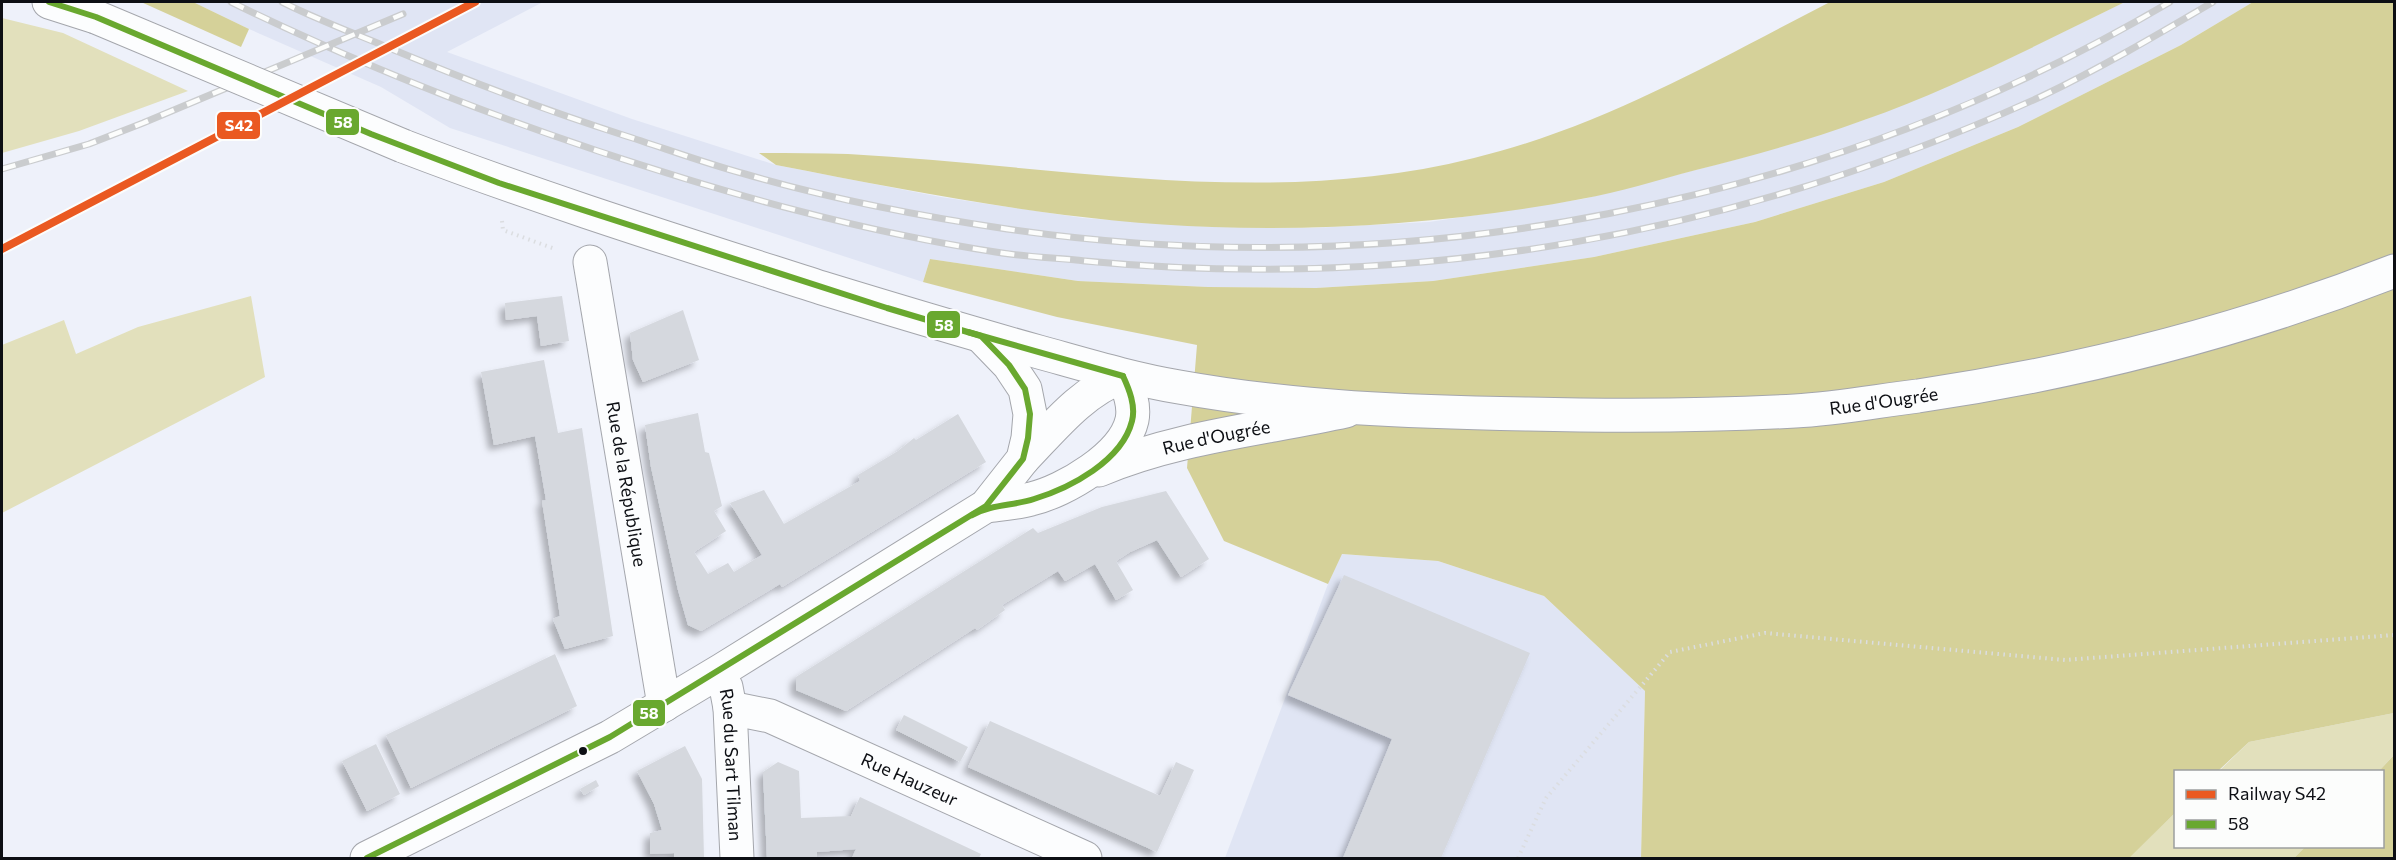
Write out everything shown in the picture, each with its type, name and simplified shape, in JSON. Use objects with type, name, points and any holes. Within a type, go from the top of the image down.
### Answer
[{"type":"street","points":[[49,2],[96,17],[403,146],[499,183],[886,308],[1123,376]]},
{"type":"street","name":"Rue de la République","points":[[590,262],[664,705]]},
{"type":"street","name":"Rue d'Ougrée","points":[[367,858],[610,737],[986,506],[1023,459],[1076,404],[1107,382],[1123,376],[1226,395],[1354,409],[1455,413],[1671,414],[1799,411],[2005,383],[2102,362],[2202,336],[2301,306],[2394,271]]},
{"type":"street","name":"Rue d'Ougrée","points":[[981,336],[1009,364],[1025,389],[1030,414],[1023,459]]},
{"type":"street","name":"Rue d'Ougrée","points":[[1081,478],[1107,459],[1126,437],[1132,419],[1132,397],[1123,376]]},
{"type":"street","name":"Rue d'Ougrée","points":[[986,506],[1033,499],[1117,462],[1167,447],[1354,409]]},
{"type":"street","name":"Rue du Sart Tilman","points":[[722,670],[730,708],[737,858]]},
{"type":"street","name":"Rue Hauzeur","points":[[730,708],[770,716],[1085,858]]},
{"type":"path","points":[[503,230],[590,262]]},
{"type":"path","points":[[1518,858],[1546,798],[1670,652],[1765,633],[2065,660],[2394,635]]},
{"type":"shaded area","points":[[141,2],[193,2],[249,29],[241,47]]},
{"type":"shaded area","points":[[193,2],[543,2],[447,52],[632,119],[776,165],[941,197],[1083,218],[1211,227],[1312,228],[1429,222],[1583,199],[1738,159],[1864,120],[1991,67],[2125,2],[2253,2],[2181,45],[2018,127],[1884,182],[1755,222],[1594,257],[1433,281],[1316,288],[1208,287],[1078,281],[930,259],[923,282],[450,128],[381,87]]},
{"type":"shaded area","points":[[1830,2],[2125,2],[1963,80],[1823,134],[1610,193],[1490,214],[1398,223],[1305,228],[1157,224],[1047,213],[938,196],[776,165],[759,153],[848,154],[926,159],[1162,180],[1318,181],[1396,173],[1474,158],[1521,145],[1613,111],[1701,69]]},
{"type":"shaded area","points":[[2253,2],[2394,2],[2394,713],[2249,742],[2219,770],[2174,770],[2174,814],[2129,858],[1641,858],[1645,691],[1544,596],[1438,561],[1342,554],[1328,584],[1224,541],[1187,468],[1197,345],[1057,317],[923,282],[930,259],[1078,281],[1208,287],[1316,288],[1433,281],[1594,257],[1755,222],[1884,182],[2018,127],[2181,45]]},
{"type":"shaded area","points":[[2,18],[63,33],[188,91],[79,131],[2,153]]},
{"type":"shaded area","points":[[251,296],[265,377],[2,513],[2,345],[64,320],[76,354],[138,327]]},
{"type":"shaded area","points":[[1341,554],[1438,561],[1544,596],[1645,691],[1641,858],[1225,858]]},
{"type":"shaded area","points":[[2394,713],[2394,755],[2380,770],[2220,770],[2249,742]]},
{"type":"shaded area","points":[[2394,755],[2394,858],[2294,858],[2304,848],[2384,848],[2384,770],[2380,770]]},
{"type":"shaded area","points":[[2174,814],[2174,848],[2304,848],[2294,858],[2128,858]]},
{"type":"building","points":[[562,296],[569,341],[541,346],[537,316],[506,320],[505,303]]},
{"type":"building","points":[[683,310],[699,360],[643,382],[633,360],[630,333]]},
{"type":"building","points":[[544,360],[558,433],[582,428],[613,636],[565,649],[553,619],[560,616],[542,501],[546,500],[535,436],[494,445],[481,372]]},
{"type":"building","points":[[698,413],[705,452],[709,453],[722,506],[714,511],[726,531],[694,552],[708,574],[728,563],[734,572],[762,555],[730,503],[764,490],[784,524],[860,481],[858,475],[898,451],[914,438],[916,440],[958,414],[986,462],[782,587],[780,584],[701,631],[688,625],[678,590],[651,467],[645,425]]},
{"type":"building","points":[[1166,491],[1209,559],[1181,577],[1157,540],[1116,561],[1133,590],[1116,600],[1095,564],[1065,581],[1058,571],[1002,605],[1005,610],[977,630],[975,628],[846,711],[796,690],[796,677],[1033,528],[1038,533],[1102,507]]},
{"type":"building","points":[[1344,575],[1530,653],[1441,858],[1343,858],[1392,739],[1288,695]]},
{"type":"building","points":[[555,654],[577,706],[411,788],[386,735]]},
{"type":"building","points":[[904,715],[968,747],[960,762],[896,730]]},
{"type":"building","points":[[990,721],[1160,796],[1176,762],[1194,770],[1157,852],[968,767]]},
{"type":"building","points":[[376,744],[400,794],[367,811],[342,761]]},
{"type":"building","points":[[685,746],[702,779],[704,858],[674,858],[674,853],[650,854],[650,833],[662,830],[654,804],[637,771]]},
{"type":"building","points":[[778,762],[799,771],[801,818],[851,816],[860,797],[981,854],[979,858],[852,858],[856,849],[817,852],[817,858],[767,858],[763,772]]},
{"type":"building","points":[[596,780],[599,786],[584,795],[580,789]]},
{"type":"railway","points":[[231,2],[366,64],[458,101],[598,151],[698,183],[798,211],[899,234],[1022,256],[1209,269],[1331,268],[1453,259],[1573,242],[1692,218],[1810,185],[1926,145],[2040,97],[2128,51],[2213,2]]},
{"type":"railway","points":[[282,2],[412,57],[532,104],[714,165],[842,199],[1007,229],[1157,244],[1308,247],[1459,236],[1608,214],[1755,179],[1898,132],[2037,73],[2170,2]]},
{"type":"railway","points":[[2,169],[89,144],[403,14]]},
{"type":"rail line","name":"S42","points":[[2,249],[475,2]]},
{"type":"transit line","name":"58","points":[[49,2],[96,17],[371,134],[499,183],[981,336],[1009,365],[1025,389],[1030,414],[1023,459],[986,506],[610,737],[367,858]]},
{"type":"transit line","name":"58","points":[[968,332],[1123,376]]},
{"type":"transit line","name":"58","points":[[972,515],[987,509],[1026,501],[1063,488],[1093,471],[1118,449],[1133,415],[1130,392],[1123,376]]}]
